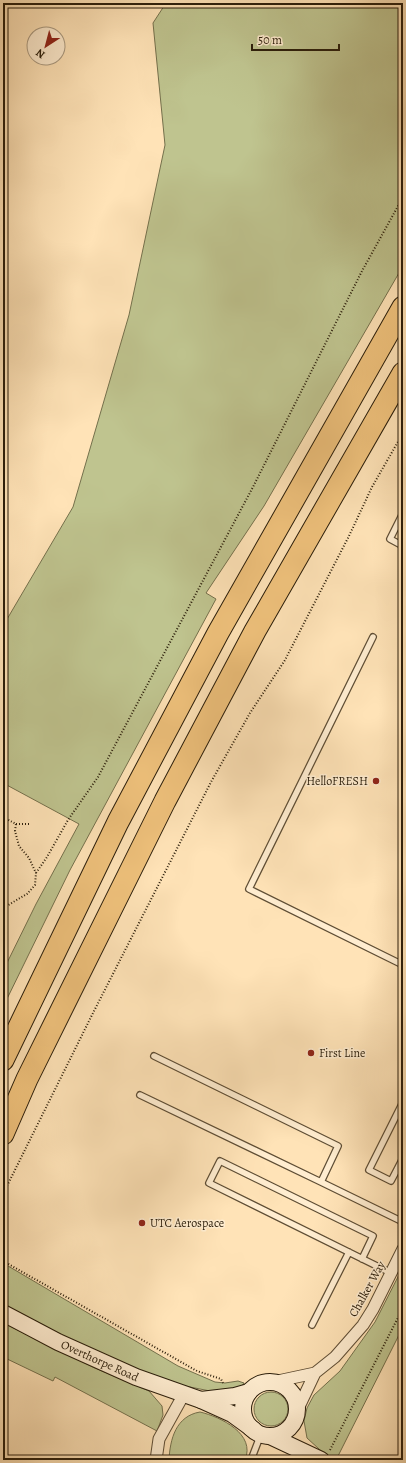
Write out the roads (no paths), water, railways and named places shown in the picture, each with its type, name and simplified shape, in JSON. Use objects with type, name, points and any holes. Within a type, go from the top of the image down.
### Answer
[{"type":"highway","points":[[3,1060],[118,822],[218,633],[403,307]]},
{"type":"highway","points":[[3,1134],[27,1079],[165,801],[255,631],[403,373]]},
{"type":"street","name":"Chalker Way","points":[[296,1415],[316,1373],[335,1356],[363,1325],[373,1309],[403,1249]]},
{"type":"street","name":"Overthorpe Road","points":[[6,1315],[58,1342],[136,1377],[201,1400],[232,1414],[262,1433],[319,1457]]},
{"type":"street","name":"Chalker Way","points":[[273,1382],[316,1373]]},
{"type":"street","points":[[296,1415],[291,1426],[278,1435],[262,1433],[248,1424],[244,1417],[243,1408],[249,1392],[260,1384],[273,1382],[281,1384],[291,1392],[296,1403],[296,1415],[300,1436],[319,1457]]},
{"type":"street","name":"Overthorpe Road","points":[[201,1400],[227,1397],[249,1392]]},
{"type":"street","points":[[156,1460],[159,1439],[184,1394]]},
{"type":"lane","points":[[403,513],[390,539],[403,546]]},
{"type":"lane","points":[[373,637],[249,889],[403,965]]},
{"type":"lane","points":[[154,1056],[338,1146],[321,1182]]},
{"type":"lane","points":[[140,1095],[403,1222]]},
{"type":"lane","points":[[403,1102],[369,1170],[391,1181],[403,1158]]},
{"type":"lane","points":[[362,1258],[373,1236],[220,1161],[209,1183],[391,1273]]},
{"type":"lane","points":[[312,1325],[349,1252]]},
{"type":"lane","points":[[251,1460],[262,1433]]},
{"type":"place","name":"HelloFRESH","points":[[376,781]]},
{"type":"place","name":"First Line","points":[[311,1053]]},
{"type":"place","name":"UTC Aerospace","points":[[142,1223]]}]
